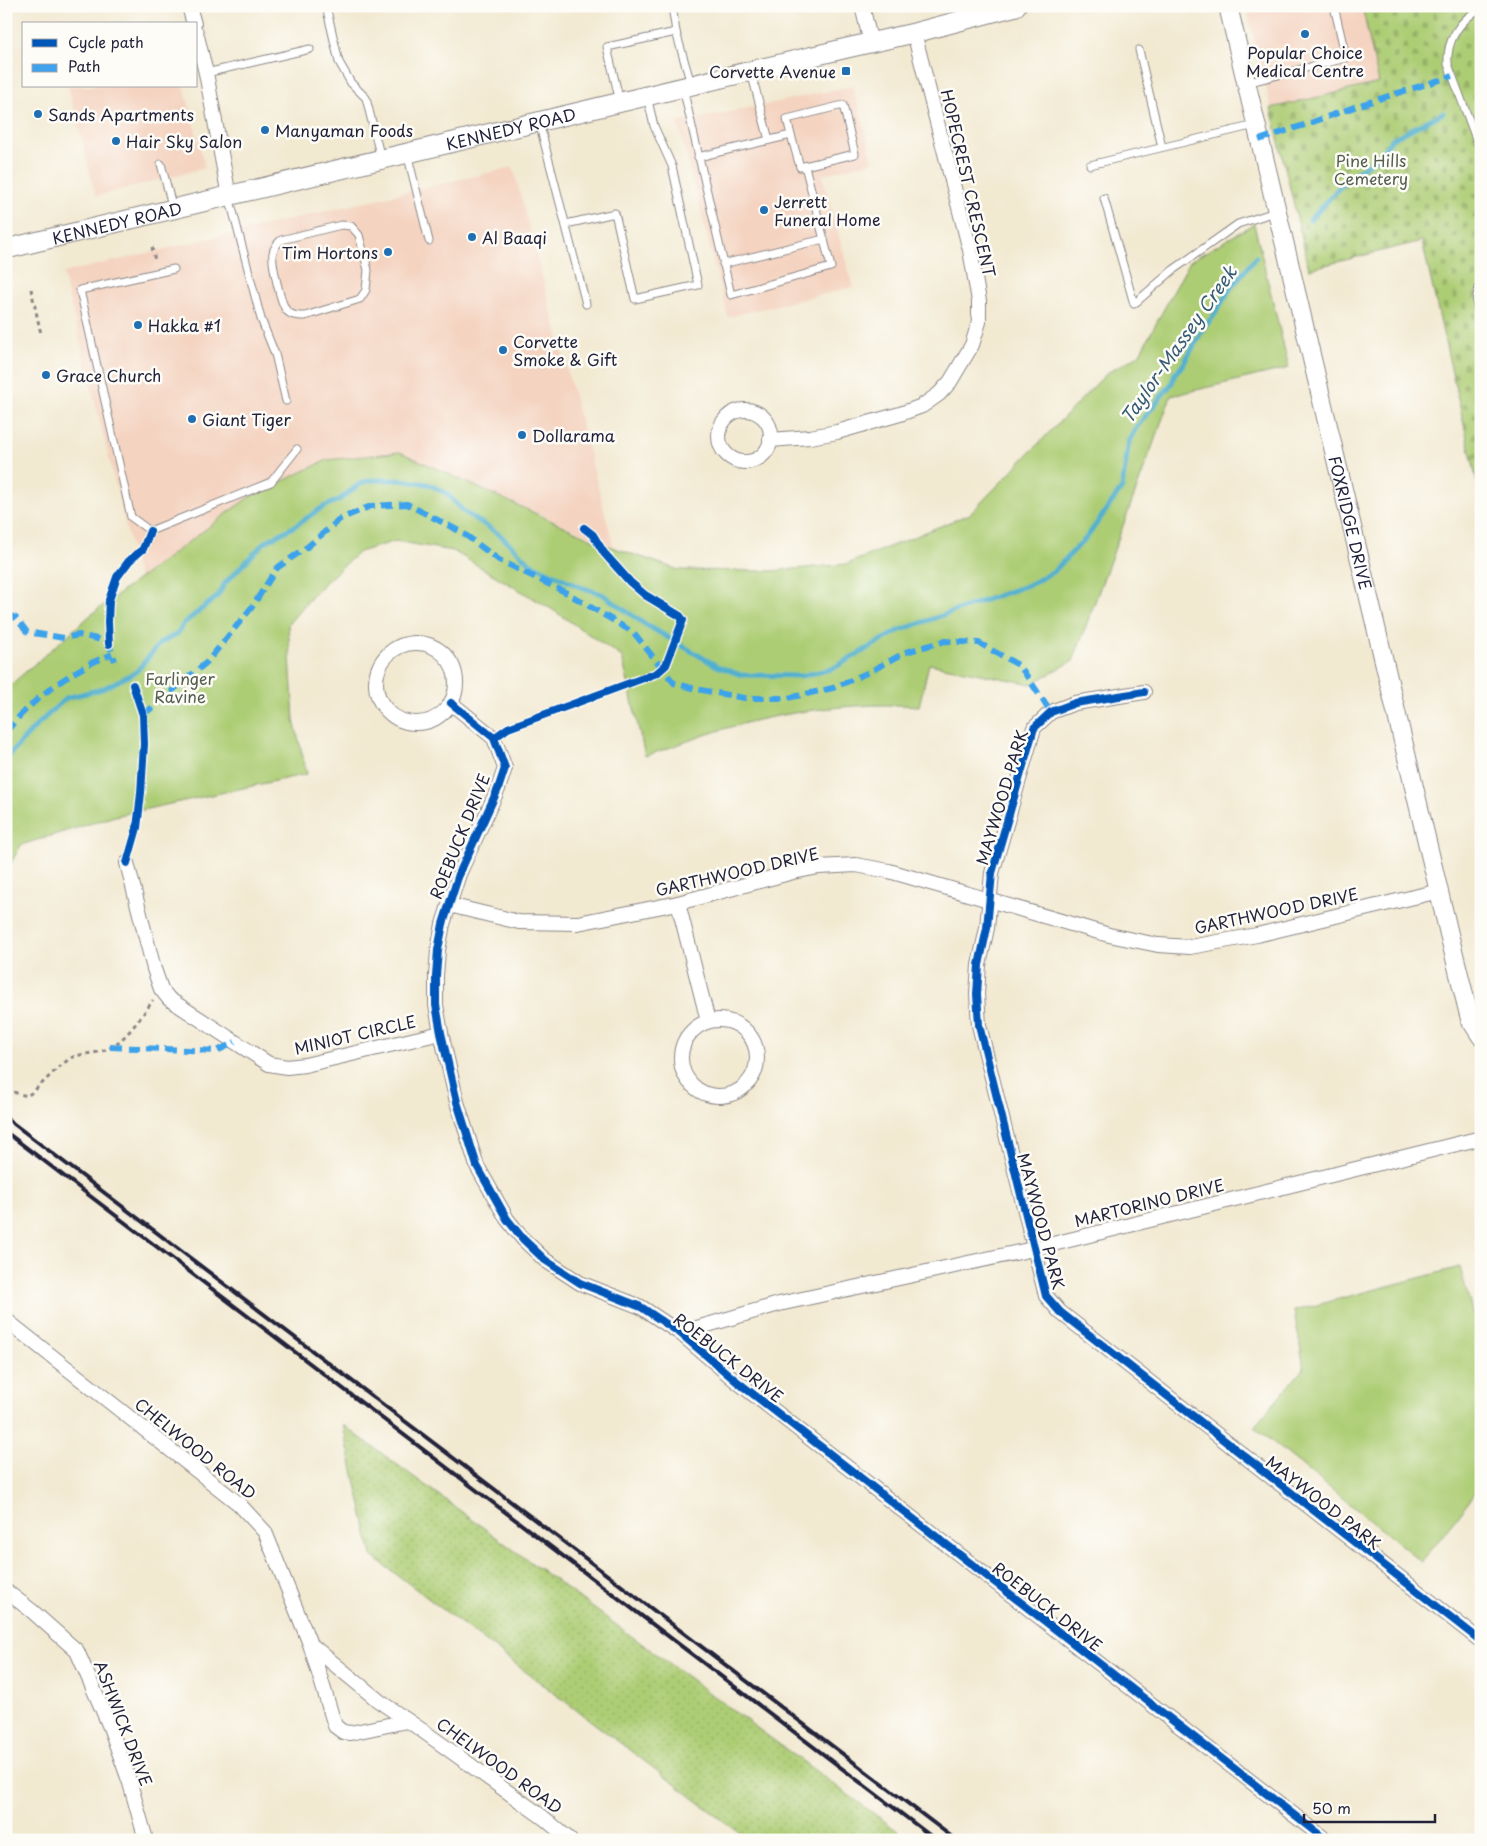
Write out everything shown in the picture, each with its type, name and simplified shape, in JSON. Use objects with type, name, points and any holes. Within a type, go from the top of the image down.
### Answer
[{"type":"main road","name":"KENNEDY ROAD","points":[[6,250],[539,121],[914,33],[1016,6]]},
{"type":"street","points":[[189,6],[193,22]]},
{"type":"street","points":[[862,6],[871,43]]},
{"type":"street","name":"FOXRIDGE DRIVE","points":[[1228,6],[1470,1019],[1481,1036]]},
{"type":"street","name":"HOPECREST CRESCENT","points":[[770,440],[810,437],[837,432],[922,406],[939,394],[950,382],[972,345],[979,322],[978,301],[970,250],[914,33]]},
{"type":"street","points":[[199,52],[206,73],[229,196]]},
{"type":"street","points":[[417,643],[431,646],[442,653],[451,664],[455,677],[455,690],[451,704],[443,713],[426,722],[407,722],[395,718],[385,709],[379,698],[376,686],[377,673],[382,662],[392,651],[404,645],[417,643]]},
{"type":"street","name":"MAYWOOD PARK","points":[[1144,692],[1075,702],[1051,712],[1034,728],[992,873],[987,928],[979,965],[977,994],[979,1025],[1046,1296],[1060,1312],[1481,1642]]},
{"type":"street","name":"ROEBUCK DRIVE","points":[[451,704],[494,738],[505,768],[498,789],[458,874],[443,924],[438,950],[436,1005],[459,1111],[477,1166],[507,1220],[545,1260],[580,1283],[641,1307],[680,1333],[736,1380],[1326,1840]]},
{"type":"street","name":"MINIOT CIRCLE","points":[[127,863],[154,969],[161,989],[169,999],[270,1064],[287,1067],[305,1065],[441,1033]]},
{"type":"street","name":"GARTHWOOD DRIVE","points":[[449,905],[519,922],[578,923],[678,903],[792,872],[819,867],[856,865],[889,872],[1109,935],[1158,945],[1190,947],[1257,935],[1439,891]]},
{"type":"street","points":[[678,903],[708,1021]]},
{"type":"street","points":[[708,1021],[732,1022],[743,1028],[751,1037],[756,1048],[758,1061],[755,1073],[749,1083],[739,1091],[728,1096],[714,1096],[702,1093],[692,1085],[685,1075],[681,1062],[682,1049],[687,1037],[696,1028],[708,1021]]},
{"type":"street","name":"MARTORINO DRIVE","points":[[680,1333],[780,1304],[1033,1249],[1481,1138]]},
{"type":"street","name":"CHELWOOD ROAD","points":[[6,1320],[239,1504],[266,1532],[310,1644],[335,1726],[343,1732],[350,1732],[407,1721]]},
{"type":"street","name":"ASHWICK DRIVE","points":[[6,1590],[77,1651],[114,1736],[146,1840]]},
{"type":"street","name":"CHELWOOD ROAD","points":[[310,1644],[379,1701],[423,1730],[544,1818],[570,1840]]},
{"type":"lane","points":[[326,6],[339,62],[351,83],[366,98],[381,160]]},
{"type":"lane","points":[[672,6],[698,157],[731,294],[831,267],[805,166]]},
{"type":"lane","points":[[1246,83],[1346,58],[1334,6]]},
{"type":"lane","points":[[1481,8],[1464,21],[1450,41],[1447,53],[1448,64],[1481,152]]},
{"type":"lane","points":[[620,102],[607,47],[676,32]]},
{"type":"lane","points":[[206,73],[310,49]]},
{"type":"lane","points":[[1139,50],[1162,147]]},
{"type":"lane","points":[[751,71],[769,140]]},
{"type":"lane","points":[[566,224],[615,213],[635,299],[698,285],[672,166],[654,126],[647,96]]},
{"type":"lane","points":[[843,105],[856,154],[800,168],[791,135],[787,119],[843,105]]},
{"type":"lane","points":[[539,121],[586,304]]},
{"type":"lane","points":[[1090,164],[1255,125]]},
{"type":"lane","points":[[698,157],[791,135]]},
{"type":"lane","points":[[407,153],[428,241]]},
{"type":"lane","points":[[161,164],[173,209]]},
{"type":"lane","points":[[229,196],[261,319],[275,354],[286,401]]},
{"type":"lane","points":[[1104,198],[1134,304],[1173,270],[1238,224],[1276,212]]},
{"type":"lane","points":[[341,225],[351,226],[360,235],[368,270],[366,290],[360,299],[305,316],[291,314],[285,309],[273,263],[272,254],[275,246],[281,240],[341,225]]},
{"type":"lane","points":[[723,264],[824,239]]},
{"type":"lane","points":[[174,268],[80,290],[131,517],[150,531],[270,482],[297,449]]},
{"type":"lane","points":[[1481,283],[1476,298],[1481,320]]},
{"type":"path","points":[[30,289],[41,334]]},
{"type":"path","points":[[6,1090],[27,1096],[39,1088],[53,1073],[72,1058],[107,1050],[129,1032],[161,989]]},
{"type":"shaded area","points":[[1246,6],[1362,6],[1379,83],[1271,108]]},
{"type":"shaded area","points":[[853,86],[873,161],[822,175],[853,287],[728,317],[678,123]]},
{"type":"shaded area","points":[[69,88],[185,88],[205,168],[96,196]]},
{"type":"shaded area","points":[[513,167],[614,547],[400,452],[327,460],[249,497],[139,579],[63,273]]},
{"type":"green space","name":"Pine Hills Cemetery","points":[[1362,6],[1481,6],[1481,499],[1422,241],[1309,269],[1271,108],[1379,83]]},
{"type":"green space","name":"Farlinger Ravine","points":[[1254,224],[1289,368],[1171,396],[1073,661],[1031,684],[929,664],[919,706],[851,706],[782,715],[726,728],[645,756],[622,657],[553,610],[453,551],[396,541],[359,552],[322,585],[288,624],[294,720],[307,774],[115,816],[21,845],[6,872],[6,689],[93,613],[249,497],[327,460],[400,452],[603,544],[679,570],[772,571],[847,564],[970,514],[1107,373],[1139,355],[1190,261]]},
{"type":"green space","points":[[1460,1267],[1481,1344],[1481,1486],[1422,1562],[1254,1427],[1304,1368],[1294,1311]]},
{"type":"green space","points":[[343,1425],[910,1840],[749,1840],[372,1556]]},
{"type":"waterway","name":"Taylor-Massey Creek","points":[[1310,220],[1348,178],[1378,157],[1392,139],[1443,113]]},
{"type":"waterway","name":"Taylor-Massey Creek","points":[[6,762],[11,753],[38,724],[66,698],[102,689],[136,672],[160,643],[177,634],[184,623],[217,597],[225,583],[265,542],[295,526],[323,507],[339,500],[361,483],[371,480],[400,480],[428,484],[446,493],[464,512],[499,534],[530,563],[578,586],[602,594],[643,623],[717,666],[741,675],[801,676],[832,669],[898,631],[1031,584],[1054,571],[1087,537],[1122,488],[1129,441],[1136,428],[1172,383],[1175,373],[1183,365],[1204,327],[1213,317],[1230,289],[1256,257]]},
{"type":"railway","points":[[6,1118],[956,1840]]},
{"type":"railway","points":[[6,1132],[936,1840]]},
{"type":"marked path","points":[[1259,140],[1452,76]]},
{"type":"marked path","points":[[143,715],[207,662],[252,607],[277,568],[307,547],[340,519],[371,506],[407,504],[463,533],[499,560],[569,594],[634,633],[674,683],[744,698],[788,698],[833,688],[869,672],[906,652],[945,641],[979,643],[1020,666],[1051,712]]},
{"type":"marked path","points":[[6,614],[16,618],[27,632],[64,638],[79,635],[109,644],[115,661]]},
{"type":"marked path","points":[[6,732],[32,704],[52,688],[87,665],[112,654]]},
{"type":"marked path","points":[[110,1047],[217,1051],[235,1042]]},
{"type":"cycle path","points":[[494,738],[508,728],[657,673],[666,665],[683,620],[680,616],[645,595],[630,582],[604,553],[593,535],[584,528]]},
{"type":"cycle path","points":[[109,644],[109,600],[117,577],[129,561],[143,549],[150,531]]},
{"type":"cycle path","points":[[127,863],[137,828],[144,744],[143,715],[133,685]]},
{"type":"cycle path","points":[[1144,692],[1075,703],[1051,712],[1034,728],[992,873],[987,928],[979,965],[977,994],[979,1025],[1046,1296],[1060,1312],[1481,1641]]},
{"type":"cycle path","points":[[451,703],[494,738],[505,768],[498,789],[459,874],[443,924],[438,950],[436,1005],[457,1102],[477,1166],[507,1219],[523,1239],[545,1260],[580,1283],[641,1307],[680,1333],[735,1380],[1326,1840]]},
{"type":"place","name":"Popular Choice Medical Centre","points":[[1305,34]]},
{"type":"place","name":"Corvette Avenue","points":[[846,71]]},
{"type":"place","name":"Sands Apartments","points":[[38,114]]},
{"type":"place","name":"Manyaman Foods","points":[[265,130]]},
{"type":"place","name":"Hair Sky Salon","points":[[116,141]]},
{"type":"place","name":"Jerrett Funeral Home","points":[[764,210]]},
{"type":"place","name":"Al Baaqi","points":[[472,237]]},
{"type":"place","name":"Tim Hortons","points":[[388,252]]},
{"type":"place","name":"Hakka #1","points":[[138,325]]},
{"type":"place","name":"Corvette Smoke & Gift","points":[[503,350]]},
{"type":"place","name":"Grace Church","points":[[46,375]]},
{"type":"place","name":"Giant Tiger","points":[[192,419]]},
{"type":"place","name":"Dollarama","points":[[522,435]]}]
